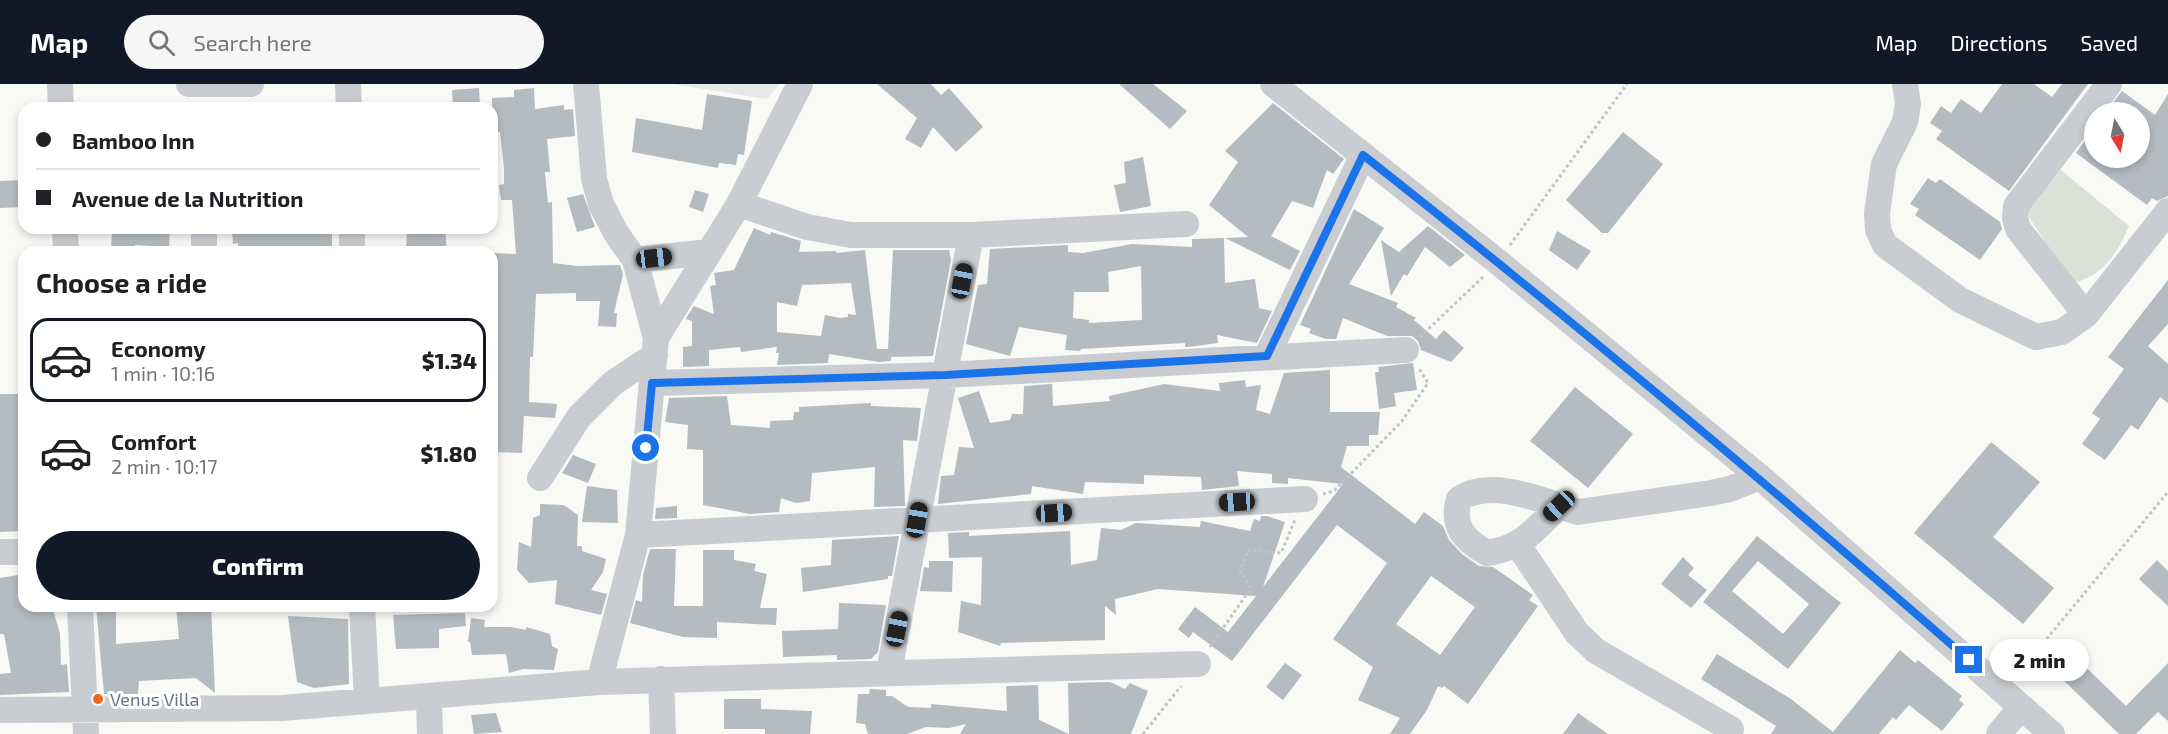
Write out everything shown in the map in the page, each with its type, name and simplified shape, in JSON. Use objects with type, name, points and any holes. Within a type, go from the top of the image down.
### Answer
[{"type":"street","points":[[60,84],[61,102]]},
{"type":"street","points":[[189,84],[251,84]]},
{"type":"street","points":[[202,84],[202,102]]},
{"type":"street","points":[[348,84],[349,102]]},
{"type":"street","points":[[586,84],[594,179],[598,196],[616,233],[636,260],[655,346],[638,536],[599,682]]},
{"type":"street","points":[[540,478],[579,417],[655,346],[739,204],[800,84]]},
{"type":"street","points":[[1273,84],[1498,262],[1760,477],[2052,734]]},
{"type":"street","points":[[1905,84],[1908,104],[1905,122],[1884,164],[1877,213],[1878,230],[1885,245],[1960,300],[2036,337],[2062,332],[2086,315],[2168,211]]},
{"type":"street","points":[[2086,315],[2018,229],[2015,219],[2016,206],[2109,84]]},
{"type":"street","points":[[1267,356],[1363,155]]},
{"type":"street","points":[[739,204],[807,227],[851,235],[971,234],[1186,224]]},
{"type":"street","points":[[889,672],[971,234]]},
{"type":"street","points":[[636,260],[709,252]]},
{"type":"street","points":[[652,383],[945,375],[1406,350]]},
{"type":"street","points":[[1559,506],[1518,545],[1506,550],[1487,553],[1462,536],[1457,524],[1456,510],[1459,499],[1471,491],[1489,490],[1530,496],[1578,512],[1730,489],[1760,477]]},
{"type":"street","points":[[638,536],[1305,499]]},
{"type":"street","points":[[1518,545],[1577,633],[1596,651],[1731,729]]},
{"type":"street","points":[[0,552],[18,552]]},
{"type":"street","points":[[80,612],[86,734]]},
{"type":"street","points":[[362,612],[367,700]]},
{"type":"street","points":[[0,710],[86,708],[228,710],[429,698],[599,682],[661,679],[1198,664]]},
{"type":"street","points":[[661,679],[663,734]]},
{"type":"street","points":[[429,698],[430,734]]},
{"type":"street","points":[[1999,734],[2012,700]]},
{"type":"path","points":[[1498,262],[1627,84]]},
{"type":"path","points":[[2012,700],[2168,492]]},
{"type":"shaded area","points":[[672,84],[779,84],[767,99]]},
{"type":"shaded area","points":[[2056,166],[2129,226],[2114,255],[2100,270],[2092,276],[2071,283],[2024,209]]},
{"type":"building","points":[[877,84],[931,84],[941,95],[949,88],[983,127],[956,152],[933,127],[921,148],[905,139],[917,118]]},
{"type":"building","points":[[1119,84],[1153,84],[1187,111],[1170,129]]},
{"type":"building","points":[[2002,84],[2034,84],[2052,97],[2062,84],[2088,84],[2009,191],[1936,139],[1942,131],[1930,123],[1941,106],[1951,113],[1961,99],[1981,113]]},
{"type":"building","points":[[479,88],[480,102],[453,102],[452,90]]},
{"type":"building","points":[[534,88],[535,109],[564,105],[564,110],[573,109],[575,136],[547,139],[550,172],[545,172],[548,203],[552,202],[553,263],[577,266],[620,265],[623,274],[614,313],[617,313],[616,327],[598,326],[600,301],[576,301],[576,293],[536,294],[533,357],[530,357],[529,402],[557,404],[555,418],[524,416],[522,453],[498,452],[498,253],[516,254],[512,200],[501,200],[499,185],[504,184],[504,168],[500,132],[498,132],[498,102],[492,102],[492,98],[514,97],[514,90]]},
{"type":"building","points":[[2122,91],[2137,102],[2114,102]]},
{"type":"building","points":[[707,94],[752,101],[744,155],[738,154],[736,165],[719,163],[718,168],[632,152],[636,118],[702,130]]},
{"type":"building","points":[[2168,94],[2168,196],[2157,201],[2152,198],[2147,205],[2096,168],[2150,168],[2150,111],[2155,115]]},
{"type":"building","points":[[1273,103],[1344,159],[1333,174],[1327,170],[1313,208],[1292,201],[1271,236],[1300,251],[1290,270],[1225,238],[1248,237],[1209,205],[1238,162],[1225,151]]},
{"type":"building","points":[[1623,132],[1663,164],[1608,233],[1602,233],[1566,200]]},
{"type":"building","points":[[2084,142],[2084,159],[2076,153]]},
{"type":"building","points":[[1143,157],[1151,206],[1120,212],[1114,185],[1126,183],[1124,162]]},
{"type":"building","points":[[1928,178],[1936,183],[1940,179],[2000,222],[2002,229],[1980,260],[1915,215],[1919,209],[1910,204]]},
{"type":"building","points":[[18,180],[18,207],[0,208],[0,181]]},
{"type":"building","points":[[695,190],[709,194],[703,212],[689,207]]},
{"type":"building","points":[[583,194],[595,227],[577,232],[567,198]]},
{"type":"building","points":[[1354,209],[1384,228],[1349,284],[1398,303],[1396,307],[1416,318],[1414,320],[1436,339],[1444,330],[1464,348],[1451,362],[1421,350],[1418,341],[1412,336],[1387,336],[1343,318],[1336,339],[1326,339],[1309,333],[1311,329],[1300,325]]},
{"type":"building","points":[[1428,226],[1465,255],[1450,267],[1425,247],[1407,276],[1404,274],[1391,296],[1381,240],[1399,252]]},
{"type":"building","points":[[754,228],[770,235],[771,232],[801,241],[799,252],[836,251],[836,253],[865,250],[877,349],[888,349],[893,250],[949,250],[951,260],[933,356],[891,357],[891,361],[879,362],[829,354],[828,363],[777,365],[779,353],[776,353],[777,347],[741,352],[740,347],[709,350],[709,366],[683,367],[683,347],[692,346],[692,321],[686,319],[688,315],[694,306],[714,314],[710,286],[716,285],[714,273],[734,270]],"holes":[[[851,283],[856,315],[848,314],[848,317],[840,318],[825,315],[821,336],[777,332],[777,302],[797,306],[802,285]]]},
{"type":"building","points":[[1557,231],[1591,251],[1577,270],[1549,250]]},
{"type":"building","points":[[112,234],[170,234],[169,246],[111,246]]},
{"type":"building","points":[[232,234],[332,234],[332,246],[238,246],[238,243],[233,244]]},
{"type":"building","points":[[407,234],[446,234],[446,246],[406,246]]},
{"type":"building","points":[[1224,238],[1225,283],[1255,279],[1259,308],[1272,311],[1257,343],[1217,335],[1218,343],[1188,347],[1185,347],[1185,343],[1081,349],[1080,351],[1065,350],[1067,335],[1019,327],[1010,356],[966,344],[978,285],[987,284],[990,249],[1068,245],[1068,252],[1083,253],[1132,244],[1192,247],[1192,239]],"holes":[[[1141,266],[1142,320],[1089,323],[1089,320],[1073,318],[1074,292],[1109,292],[1108,272]]]},
{"type":"building","points":[[2168,280],[2168,324],[2148,346],[2168,364],[2168,403],[2160,397],[2138,430],[2131,425],[2105,460],[2082,444],[2100,419],[2092,413],[2124,369],[2108,357]]},
{"type":"building","points":[[1413,363],[1417,390],[1394,393],[1396,406],[1379,409],[1375,372],[1379,372],[1378,367]]},
{"type":"building","points":[[1330,370],[1330,412],[1380,412],[1378,435],[1369,435],[1369,446],[1347,446],[1341,467],[1415,524],[1424,512],[1443,526],[1449,540],[1462,554],[1479,566],[1493,567],[1533,595],[1529,600],[1538,606],[1468,704],[1444,686],[1442,688],[1438,686],[1427,710],[1410,734],[1390,734],[1400,718],[1358,700],[1373,667],[1333,639],[1387,563],[1337,525],[1232,661],[1193,632],[1189,638],[1178,629],[1195,607],[1228,632],[1256,596],[1158,589],[1115,599],[1116,615],[1105,606],[1105,640],[1001,643],[1000,646],[958,632],[961,601],[981,605],[982,557],[949,558],[948,533],[969,532],[969,536],[1070,531],[1071,565],[1097,560],[1101,528],[1121,530],[1136,523],[1200,527],[1201,521],[1250,531],[1254,519],[1260,521],[1261,516],[1267,516],[1285,522],[1263,587],[1343,484],[1288,478],[1288,484],[1272,483],[1272,474],[1237,471],[1239,486],[1202,490],[1201,477],[1144,475],[1144,484],[1085,482],[1083,494],[1032,486],[1031,494],[938,504],[941,476],[954,475],[959,447],[974,448],[958,398],[979,391],[990,423],[1010,420],[1012,414],[1023,414],[1024,386],[1052,384],[1053,406],[1110,401],[1109,396],[1164,384],[1220,391],[1219,383],[1245,380],[1246,387],[1261,385],[1256,410],[1270,414],[1284,373]],"holes":[[[1431,576],[1475,607],[1440,655],[1396,624]]]},
{"type":"building","points":[[1575,387],[1633,434],[1588,488],[1530,441]]},
{"type":"building","points":[[0,394],[18,394],[18,531],[0,532]]},
{"type":"building","points":[[727,396],[731,425],[770,428],[770,421],[793,420],[794,412],[799,412],[799,407],[871,403],[871,406],[921,408],[917,441],[903,440],[905,506],[874,507],[875,467],[812,473],[810,501],[796,503],[781,498],[779,512],[750,514],[703,505],[703,450],[687,449],[688,425],[665,422],[669,398]]},
{"type":"building","points":[[1991,442],[2040,482],[1993,537],[2054,588],[2023,624],[1914,533]]},
{"type":"building","points":[[573,455],[596,464],[588,483],[562,473]]},
{"type":"building","points":[[587,486],[617,490],[618,523],[582,522]]},
{"type":"building","points":[[540,504],[564,505],[578,515],[577,546],[582,546],[582,551],[606,559],[603,572],[591,590],[607,594],[601,615],[555,604],[557,580],[529,583],[517,570],[519,542],[531,547],[533,518],[540,515]]},
{"type":"building","points":[[677,506],[677,518],[655,519],[656,508]]},
{"type":"building","points":[[899,536],[892,576],[888,576],[888,579],[803,592],[801,568],[831,565],[832,540]]},
{"type":"building","points":[[1757,536],[1841,603],[1788,669],[1703,602]],"holes":[[[1758,561],[1809,604],[1783,634],[1732,591]]]},
{"type":"building","points":[[650,549],[676,549],[674,606],[703,606],[703,550],[734,550],[734,560],[756,564],[754,571],[767,574],[760,608],[777,608],[776,625],[717,622],[717,638],[683,637],[630,623],[636,600],[642,602],[643,575]]},
{"type":"building","points":[[1683,557],[1694,568],[1688,575],[1707,590],[1691,608],[1661,584]]},
{"type":"building","points":[[2157,560],[2168,571],[2168,606],[2139,579]]},
{"type":"building","points":[[929,561],[953,561],[952,592],[920,591],[924,567],[929,568]]},
{"type":"building","points":[[18,575],[18,612],[54,612],[60,634],[61,665],[67,664],[69,692],[0,695],[0,674],[11,673],[4,634],[0,634],[0,578]]},
{"type":"building","points":[[839,603],[886,605],[878,652],[871,659],[837,660],[837,655],[783,657],[782,631],[838,629]]},
{"type":"building","points":[[97,612],[116,612],[116,644],[179,639],[177,612],[211,612],[215,693],[196,678],[139,681],[138,694],[104,694]]},
{"type":"building","points":[[465,613],[466,626],[439,629],[439,648],[396,649],[393,615]]},
{"type":"building","points":[[288,616],[348,619],[349,684],[314,688],[297,682]]},
{"type":"building","points":[[471,618],[485,620],[484,627],[511,627],[526,630],[526,627],[550,634],[552,646],[558,649],[554,670],[523,669],[509,673],[506,654],[472,655],[470,642],[468,642]]},
{"type":"building","points":[[1900,650],[1915,663],[1918,660],[1962,696],[1959,700],[1964,704],[1942,731],[1909,705],[1896,720],[1893,717],[1879,734],[1771,734],[1776,726],[1701,679],[1717,654],[1791,699],[1833,732]]},
{"type":"building","points":[[2068,650],[2126,706],[2168,663],[2168,721],[2158,712],[2136,734],[2119,734],[2051,668]]},
{"type":"building","points":[[1285,663],[1302,675],[1283,700],[1266,687]]},
{"type":"building","points":[[1110,682],[1125,689],[1130,683],[1148,691],[1131,734],[1069,734],[1068,683]]},
{"type":"building","points":[[1038,685],[1039,720],[1069,734],[960,734],[966,724],[949,728],[926,727],[907,734],[868,734],[865,724],[856,723],[858,694],[869,694],[870,689],[886,690],[886,696],[892,696],[908,707],[931,708],[931,704],[1007,711],[1006,686]]},
{"type":"building","points":[[724,699],[761,699],[761,709],[812,711],[810,734],[765,734],[765,729],[724,729]]},
{"type":"building","points":[[496,713],[502,732],[474,734],[471,715]]},
{"type":"building","points":[[1578,713],[1608,734],[1563,734]]},
{"type":"place","name":"Venus Villa","points":[[98,699]]},
{"type":"route","points":[[646,448],[652,383],[945,375],[1267,356],[1363,155],[1498,262],[1760,477],[1969,660]]}]
